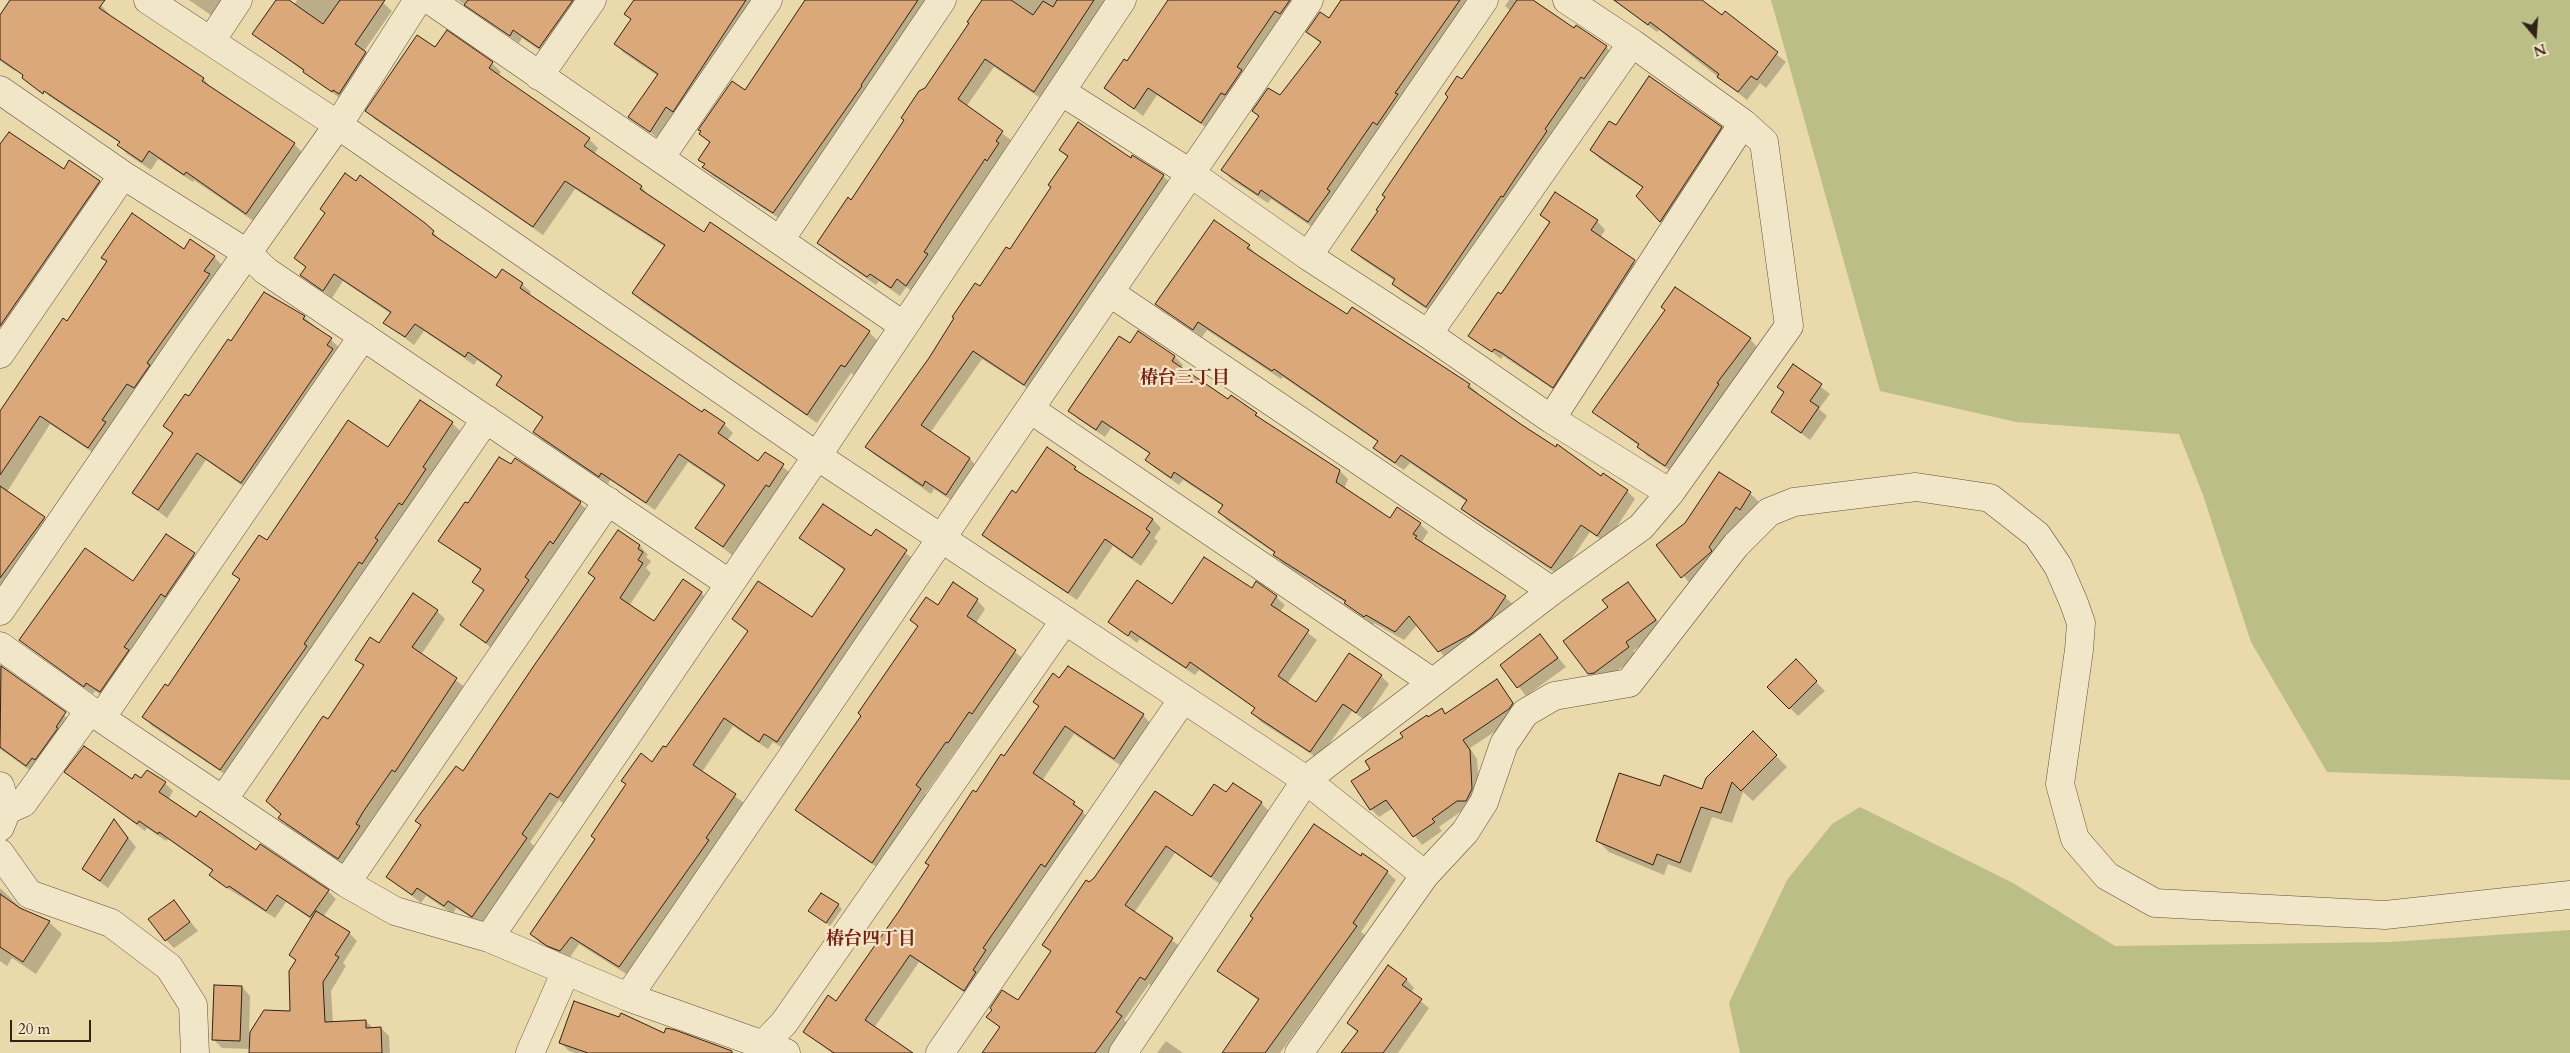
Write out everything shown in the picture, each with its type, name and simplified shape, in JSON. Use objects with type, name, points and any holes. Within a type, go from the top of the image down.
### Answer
[{"type":"street","points":[[148,0],[338,125],[817,456],[1306,780],[1425,875]]},
{"type":"street","points":[[211,41],[238,0]]},
{"type":"street","points":[[0,611],[247,253],[338,125],[418,0]]},
{"type":"street","points":[[430,0],[904,326]]},
{"type":"street","points":[[540,76],[592,0]]},
{"type":"street","points":[[660,158],[768,0]]},
{"type":"street","points":[[780,240],[942,0]]},
{"type":"street","points":[[489,938],[817,456],[1122,0]]},
{"type":"street","points":[[628,997],[1309,0]]},
{"type":"street","points":[[1308,256],[1484,0]]},
{"type":"street","points":[[1123,1053],[1306,780],[1552,591],[1640,527],[1670,493],[1789,326],[1764,142],[1743,123],[1632,43],[1568,0]]},
{"type":"street","points":[[1428,334],[1632,43]]},
{"type":"street","points":[[1062,92],[1190,173],[1308,256],[1428,334],[1551,419],[1670,493]]},
{"type":"street","points":[[2,95],[123,175],[247,253],[266,271],[730,584]]},
{"type":"street","points":[[1551,419],[1743,123]]},
{"type":"street","points":[[0,354],[123,175]]},
{"type":"street","points":[[1109,292],[1552,591]]},
{"type":"street","points":[[2,808],[23,803],[96,714],[363,336]]},
{"type":"street","points":[[1030,409],[1432,682]]},
{"type":"street","points":[[223,800],[486,419]]},
{"type":"street","points":[[1299,1053],[1425,875],[1465,832],[1484,802],[1504,744],[1525,713],[1554,696],[1629,683],[1736,544],[1769,512],[1794,502],[1916,487],[1990,498],[2037,535],[2058,566],[2080,623],[2079,650],[2060,784],[2075,839],[2107,876],[2155,903],[2385,915],[2570,895]]},
{"type":"street","points":[[346,883],[608,502]]},
{"type":"street","points":[[0,646],[96,714],[346,883],[395,911],[489,938],[628,997],[774,1049],[784,1023],[1065,620]]},
{"type":"street","points":[[940,1053],[1183,699]]},
{"type":"street","points":[[0,853],[29,894],[111,923],[170,967],[193,1005],[195,1053]]},
{"type":"street","points":[[530,1053],[566,971]]},
{"type":"green space","points":[[1771,0],[2570,0],[2570,780],[2327,772],[2251,642],[2203,495],[2179,434],[2016,422],[1880,391]]},
{"type":"green space","points":[[1860,807],[2013,883],[2115,946],[2391,942],[2570,930],[2570,1053],[1740,1053],[1729,1003],[1787,880],[1832,824]]},
{"type":"building","points":[[10,0],[105,0],[99,8],[204,78],[202,81],[295,143],[246,214],[186,172],[184,175],[149,151],[142,162],[117,145],[120,142],[44,91],[43,94],[22,78],[23,75],[0,59],[0,15]]},
{"type":"building","points":[[276,0],[289,0],[323,24],[340,0],[385,0],[355,44],[366,52],[339,94],[333,90],[332,92],[303,72],[304,70],[252,34]]},
{"type":"building","points":[[468,0],[573,0],[539,48],[513,30],[510,36],[464,5]]},
{"type":"building","points":[[634,0],[746,0],[673,112],[666,107],[650,132],[628,117],[658,74],[614,44],[631,19],[624,14]]},
{"type":"building","points":[[805,0],[918,0],[862,86],[773,213],[702,167],[705,164],[698,160],[710,142],[699,134],[701,131],[698,130],[732,81],[745,90]]},
{"type":"building","points":[[982,0],[1011,0],[1033,15],[1043,1],[1053,7],[1057,0],[1094,0],[1034,92],[985,59],[958,99],[1003,131],[996,141],[999,143],[987,161],[985,159],[953,207],[924,252],[928,254],[906,286],[897,279],[891,288],[870,274],[867,277],[817,243],[848,197],[851,200],[904,120],[901,118],[919,91],[925,88],[969,23],[967,22]]},
{"type":"building","points":[[1168,0],[1290,0],[1280,14],[1275,11],[1237,67],[1242,70],[1225,95],[1221,93],[1201,123],[1148,88],[1134,109],[1104,88],[1124,59],[1127,61]]},
{"type":"building","points":[[1341,0],[1460,0],[1395,93],[1398,94],[1377,125],[1373,122],[1327,189],[1330,191],[1308,222],[1261,190],[1258,195],[1221,170],[1259,116],[1252,111],[1268,88],[1280,95],[1321,42],[1306,32],[1320,12],[1329,18]]},
{"type":"building","points":[[1517,0],[1533,0],[1574,28],[1576,25],[1607,46],[1584,79],[1581,77],[1545,129],[1547,131],[1503,197],[1501,196],[1426,307],[1392,284],[1395,279],[1351,250],[1378,211],[1376,210],[1385,197],[1382,195],[1448,97],[1445,94],[1457,76],[1462,79]]},
{"type":"building","points":[[1614,0],[1702,0],[1722,15],[1725,11],[1778,52],[1757,80],[1751,76],[1738,92],[1717,77],[1719,74],[1650,22],[1648,25]]},
{"type":"building","points":[[447,30],[493,62],[489,68],[590,138],[584,146],[642,186],[640,189],[704,232],[710,222],[870,331],[845,367],[841,365],[807,415],[632,293],[665,245],[565,181],[533,227],[365,111],[417,35],[435,47]]},
{"type":"building","points":[[1649,76],[1722,127],[1660,222],[1636,196],[1643,187],[1590,150],[1609,121],[1616,125]]},
{"type":"building","points":[[1078,122],[1131,158],[1132,155],[1164,175],[1024,385],[973,351],[921,425],[970,458],[946,495],[925,481],[923,486],[865,447],[929,358],[954,318],[952,317],[975,283],[980,286],[1006,247],[1010,249],[1051,187],[1048,185],[1068,156],[1059,150]]},
{"type":"building","points":[[9,132],[64,169],[69,160],[100,181],[0,326],[0,144]]},
{"type":"building","points":[[345,173],[356,181],[360,175],[425,223],[434,231],[432,234],[496,278],[502,269],[523,283],[520,288],[702,412],[704,409],[725,423],[718,433],[758,461],[765,452],[784,464],[769,487],[766,485],[723,547],[695,528],[725,485],[679,454],[646,503],[601,473],[599,477],[533,432],[543,417],[496,385],[502,376],[468,352],[465,357],[415,324],[405,337],[383,323],[391,312],[334,274],[323,291],[300,275],[306,267],[294,258],[325,213],[320,209]]},
{"type":"building","points":[[1555,192],[1598,220],[1591,230],[1635,260],[1553,388],[1502,353],[1494,349],[1492,352],[1468,336],[1498,292],[1501,294],[1550,222],[1540,215]]},
{"type":"building","points":[[132,213],[184,249],[190,239],[215,256],[204,271],[210,274],[147,363],[150,365],[134,388],[127,384],[102,420],[106,422],[88,448],[40,416],[0,475],[0,411],[63,318],[67,321],[107,261],[101,258]]},
{"type":"building","points":[[1214,220],[1250,245],[1247,248],[1305,287],[1347,314],[1352,307],[1470,384],[1468,387],[1522,425],[1556,447],[1557,444],[1601,476],[1603,473],[1628,490],[1597,536],[1581,525],[1551,568],[1461,509],[1467,500],[1401,455],[1395,463],[1373,448],[1378,441],[1274,369],[1272,371],[1198,322],[1193,330],[1155,304]]},
{"type":"building","points":[[1675,287],[1751,338],[1717,383],[1719,384],[1665,466],[1637,447],[1639,444],[1592,412],[1665,310],[1661,307]]},
{"type":"building","points":[[264,292],[305,316],[303,319],[332,338],[327,345],[333,349],[241,483],[197,453],[158,510],[132,493],[173,433],[163,426],[185,394],[189,396],[228,339],[231,341]]},
{"type":"building","points":[[1138,331],[1175,356],[1172,361],[1228,399],[1231,395],[1257,413],[1255,415],[1340,470],[1336,482],[1390,518],[1397,507],[1421,523],[1413,534],[1417,536],[1415,538],[1506,596],[1491,618],[1471,634],[1438,652],[1409,616],[1395,632],[1366,615],[1364,617],[1344,603],[1346,601],[1273,555],[1275,552],[1218,512],[1223,505],[1174,472],[1171,478],[1145,460],[1150,453],[1102,421],[1096,430],[1068,411],[1119,336],[1130,343]]},
{"type":"building","points":[[1793,364],[1822,384],[1810,401],[1819,407],[1801,433],[1771,412],[1784,392],[1777,387]]},
{"type":"building","points":[[420,400],[453,422],[423,467],[426,469],[402,505],[399,503],[375,538],[378,540],[362,564],[359,562],[304,644],[307,646],[220,770],[142,717],[165,684],[168,686],[240,579],[232,574],[259,535],[267,540],[348,420],[388,447]]},
{"type":"building","points":[[1047,447],[1076,467],[1074,469],[1153,519],[1146,529],[1150,532],[1132,558],[1105,539],[1068,593],[982,535],[1012,490],[1016,493]]},
{"type":"building","points":[[499,457],[511,464],[515,458],[581,502],[553,544],[550,541],[525,577],[529,580],[486,643],[460,625],[484,590],[472,582],[481,569],[438,541],[465,502],[468,503]]},
{"type":"building","points":[[1719,472],[1751,492],[1740,510],[1736,507],[1709,547],[1712,551],[1681,578],[1656,545],[1685,523]]},
{"type":"building","points":[[0,486],[45,517],[0,578]]},
{"type":"building","points":[[823,504],[871,536],[876,529],[907,550],[777,742],[764,734],[759,742],[724,718],[693,765],[736,794],[706,838],[709,840],[619,967],[571,937],[560,951],[547,946],[530,934],[595,839],[591,836],[626,784],[621,781],[641,753],[652,762],[663,746],[666,747],[748,631],[732,619],[758,581],[812,617],[845,569],[799,538]]},
{"type":"building","points":[[618,530],[640,545],[638,549],[643,552],[638,560],[643,563],[620,598],[654,621],[683,579],[702,592],[558,798],[550,793],[522,834],[527,838],[472,917],[448,901],[444,906],[417,888],[412,895],[386,877],[421,825],[415,821],[456,766],[463,771],[595,578],[588,573]]},
{"type":"building","points":[[166,534],[195,553],[165,597],[161,594],[124,647],[129,650],[100,692],[86,683],[84,687],[19,640],[85,548],[133,581]]},
{"type":"building","points":[[1204,557],[1252,588],[1256,581],[1277,596],[1271,605],[1309,630],[1278,676],[1316,702],[1349,653],[1382,675],[1356,713],[1343,704],[1310,752],[1251,713],[1255,708],[1190,662],[1186,668],[1131,631],[1128,636],[1108,622],[1137,580],[1172,604]]},
{"type":"building","points":[[953,582],[978,599],[967,616],[1016,650],[972,714],[969,712],[916,785],[921,789],[872,863],[795,810],[861,716],[858,713],[918,626],[910,620],[926,597],[938,605]]},
{"type":"building","points":[[1628,582],[1656,620],[1626,642],[1629,647],[1594,673],[1588,674],[1563,641],[1608,607],[1602,600]]},
{"type":"building","points":[[413,593],[438,610],[412,647],[457,678],[395,772],[392,770],[363,812],[356,824],[360,826],[338,859],[278,818],[281,814],[266,801],[323,716],[328,719],[364,665],[355,660],[370,637],[379,643]]},
{"type":"building","points":[[1540,634],[1558,658],[1517,688],[1500,665]]},
{"type":"building","points":[[1796,659],[1817,681],[1789,709],[1767,687]]},
{"type":"building","points":[[1,666],[66,712],[56,727],[58,728],[35,760],[32,758],[26,766],[0,747]]},
{"type":"building","points":[[1068,666],[1144,714],[1114,759],[1065,726],[1033,773],[1075,802],[1073,804],[1083,811],[1045,867],[1041,864],[983,948],[986,950],[973,970],[976,972],[964,991],[910,955],[865,1020],[913,1053],[834,1053],[803,1032],[828,995],[836,1001],[929,865],[925,863],[973,790],[976,792],[1001,754],[1004,756],[1039,706],[1033,702],[1053,673],[1059,678]]},
{"type":"building","points":[[1497,679],[1513,703],[1509,709],[1463,740],[1470,750],[1472,789],[1466,801],[1457,801],[1432,819],[1435,822],[1413,837],[1386,800],[1370,810],[1351,781],[1370,769],[1365,761],[1403,737],[1400,733],[1427,715],[1428,717],[1442,708],[1445,714]]},
{"type":"building","points":[[1753,731],[1777,755],[1741,791],[1732,782],[1721,813],[1701,807],[1680,863],[1657,854],[1653,865],[1596,841],[1619,773],[1660,786],[1664,775],[1702,789],[1706,778]]},
{"type":"building","points":[[84,746],[132,779],[135,774],[141,778],[147,770],[166,782],[159,792],[196,817],[200,811],[256,850],[260,844],[329,890],[310,917],[277,895],[266,911],[209,875],[213,870],[159,832],[158,834],[139,821],[137,824],[64,772]]},
{"type":"building","points":[[1233,783],[1262,802],[1211,877],[1166,846],[1125,905],[1173,938],[1145,980],[1140,977],[1116,1012],[1122,1016],[1095,1053],[982,1053],[1000,1027],[986,1017],[992,1010],[990,1008],[1002,990],[1018,1000],[1051,951],[1042,945],[1086,880],[1089,882],[1094,878],[1155,791],[1192,816],[1214,784],[1226,792]]},
{"type":"building","points":[[114,819],[128,838],[100,881],[82,869]]},
{"type":"building","points":[[1314,824],[1361,856],[1362,853],[1388,871],[1353,923],[1357,926],[1265,1053],[1222,1053],[1259,999],[1217,971],[1253,918],[1250,916]]},
{"type":"building","points":[[821,893],[839,904],[826,923],[808,911]]},
{"type":"building","points":[[0,894],[20,908],[50,921],[23,962],[0,947]]},
{"type":"building","points":[[174,900],[190,922],[165,941],[148,919]]},
{"type":"building","points":[[316,911],[350,932],[335,955],[339,957],[323,982],[325,1022],[366,1020],[366,1028],[381,1027],[382,1053],[249,1053],[250,1032],[264,1010],[290,1011],[289,971],[296,960],[289,955]]},
{"type":"building","points":[[1388,965],[1407,979],[1402,985],[1422,999],[1383,1053],[1341,1053],[1358,1031],[1347,1023]]},
{"type":"building","points":[[214,985],[242,986],[240,1041],[212,1040]]},
{"type":"building","points":[[574,1001],[619,1017],[621,1013],[664,1033],[666,1028],[675,1030],[732,1051],[732,1053],[588,1053],[559,1043]]},
{"type":"district","name":"椿台三丁目","points":[[1185,379]]},
{"type":"district","name":"椿台四丁目","points":[[871,940]]}]
